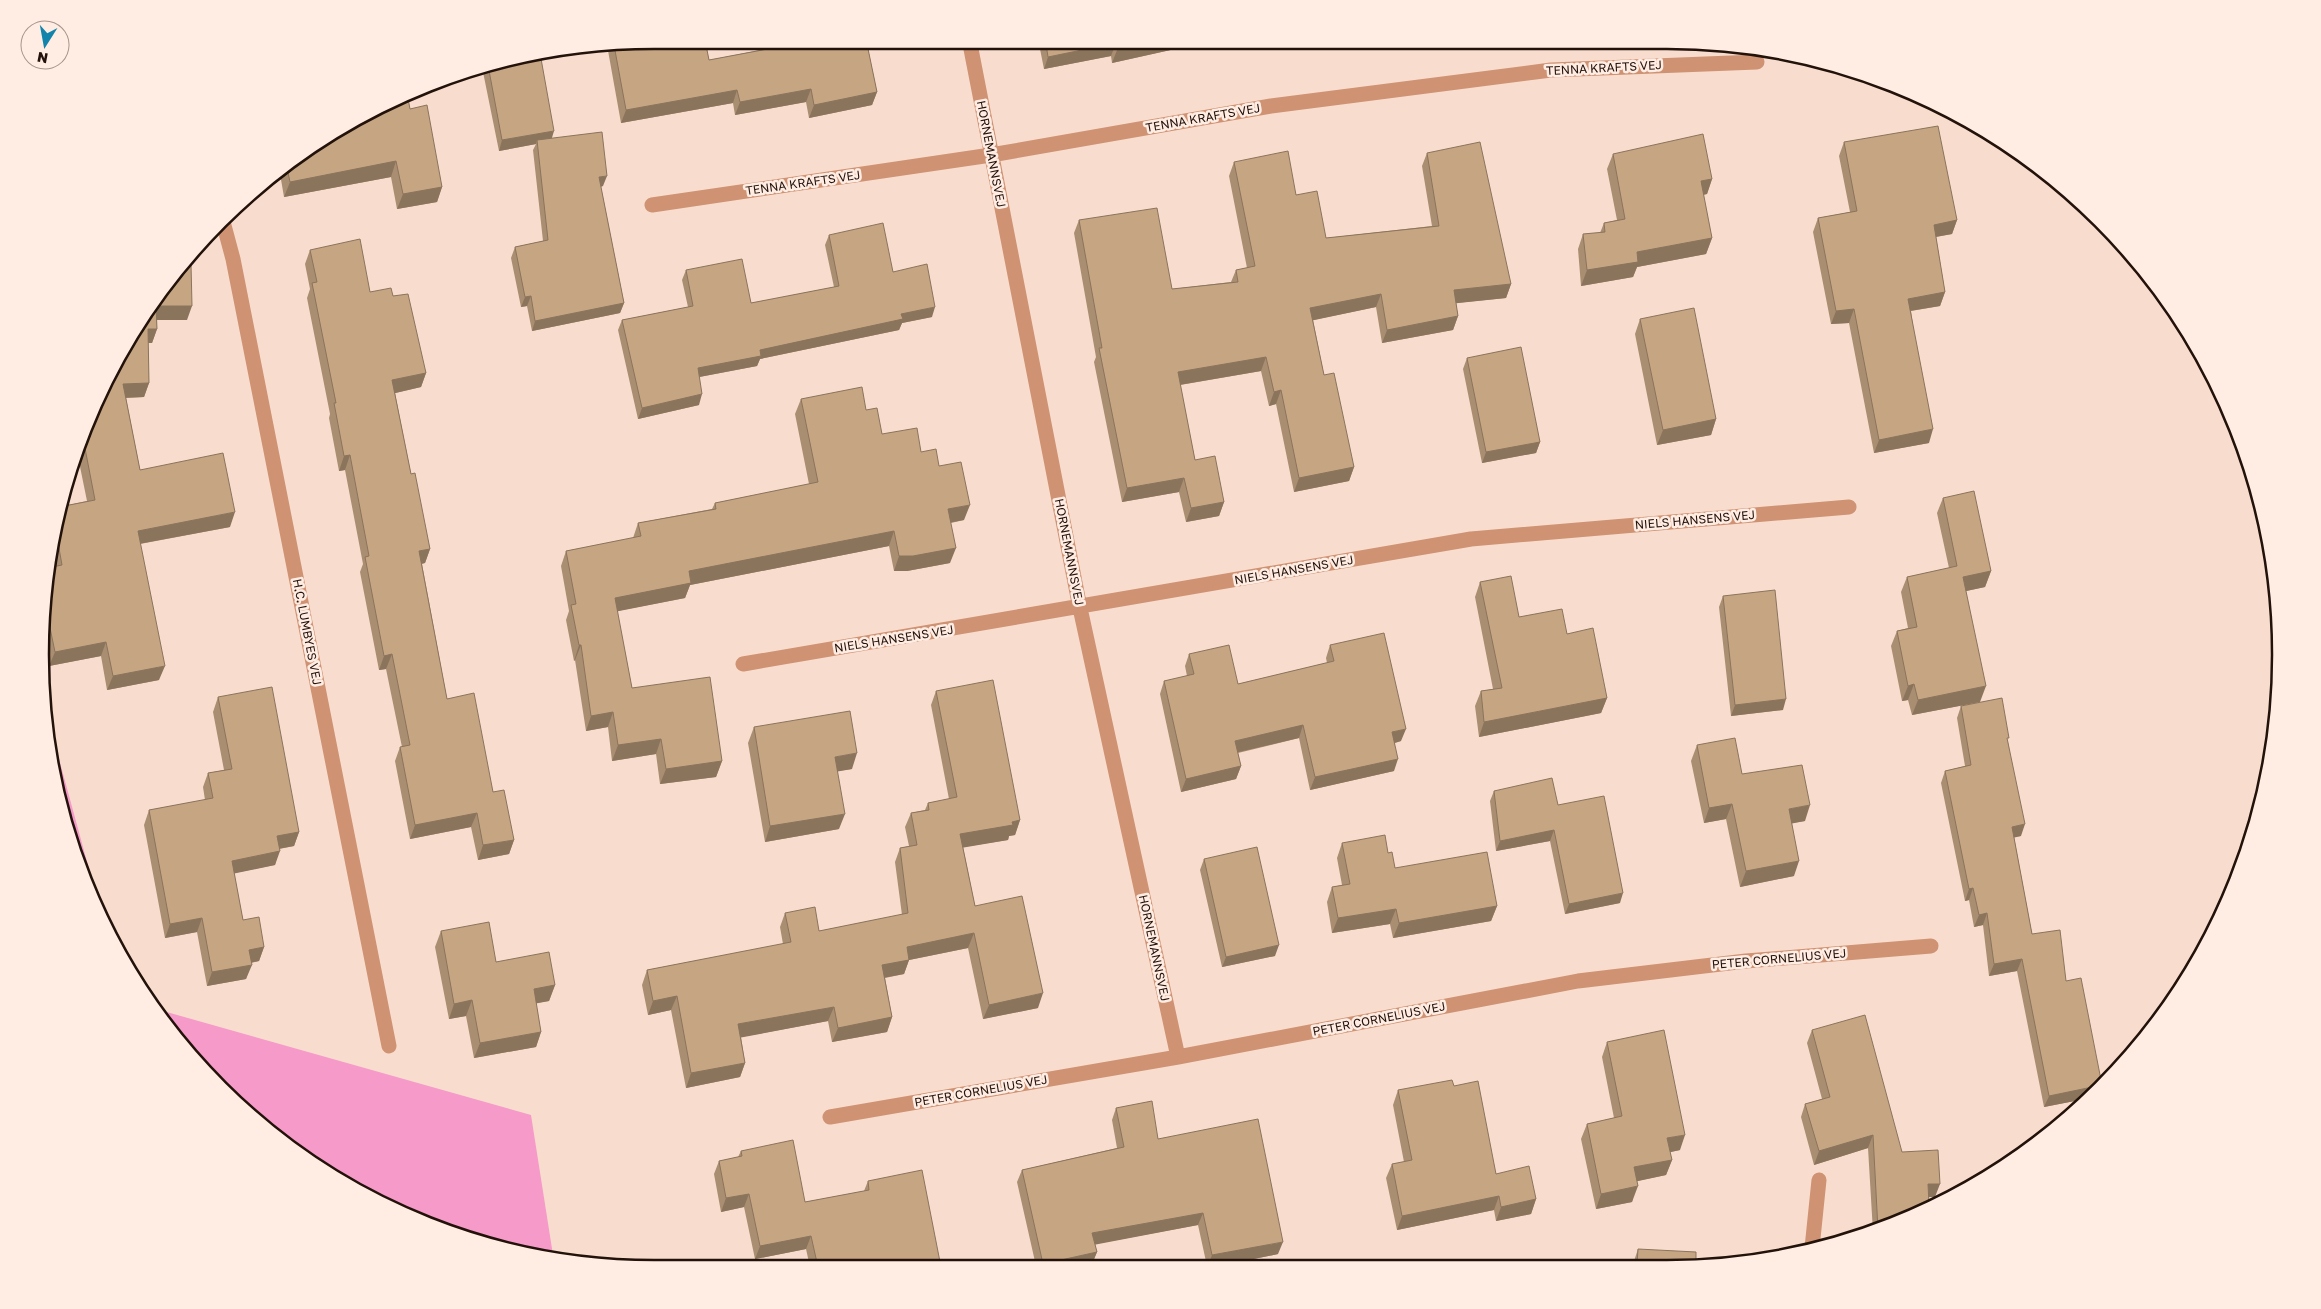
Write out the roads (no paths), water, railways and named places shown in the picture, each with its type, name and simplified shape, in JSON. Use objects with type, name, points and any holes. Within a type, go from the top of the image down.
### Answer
[{"type":"street","name":"HORNEMANNSVEJ","points":[[971,49],[1080,608],[1178,1058]]},
{"type":"street","name":"TENNA KRAFTS VEJ","points":[[652,205],[991,155],[1271,106],[1551,70],[1757,62]]},
{"type":"street","name":"H.C. LUMBYES VEJ","points":[[224,228],[235,269],[389,1046]]},
{"type":"street","name":"NIELS HANSENS VEJ","points":[[742,664],[1080,608],[1471,539],[1848,507]]},
{"type":"street","name":"PETER CORNELIUS VEJ","points":[[830,1117],[1178,1058],[1578,980],[1746,961],[1931,946]]},
{"type":"street","points":[[1813,1242],[1819,1180]]}]
